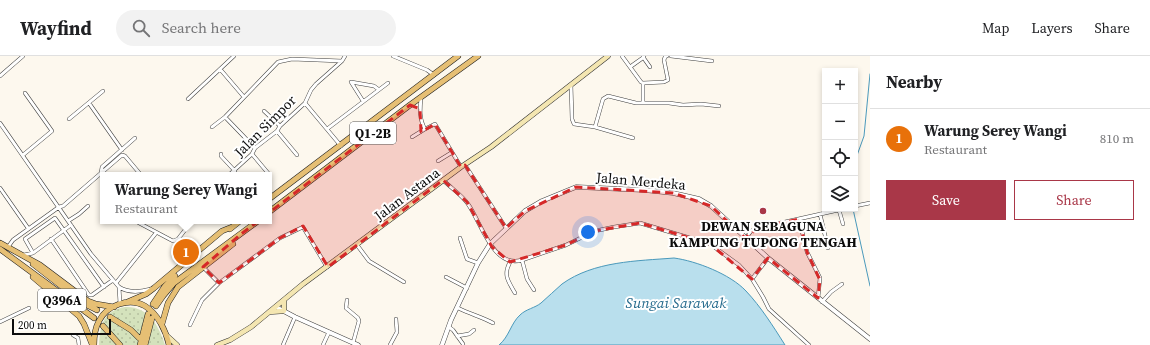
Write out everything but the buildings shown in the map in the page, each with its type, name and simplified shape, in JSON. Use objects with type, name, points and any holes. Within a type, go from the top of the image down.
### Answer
[{"type":"main road","points":[[272,197],[458,56]]},
{"type":"main road","name":"Q1-2B","points":[[272,210],[410,105],[478,56]]},
{"type":"main road","name":"Jalan Astana","points":[[217,345],[223,344],[242,332],[276,307],[303,284],[328,267],[443,180],[491,147],[608,56]]},
{"type":"main road","points":[[236,224],[171,280],[160,292],[155,305],[174,283],[254,224]]},
{"type":"main road","points":[[93,345],[99,320],[106,311],[114,306],[146,294],[222,232],[232,227]]},
{"type":"main road","points":[[162,324],[163,316],[171,296],[178,288],[235,242],[240,235]]},
{"type":"main road","points":[[0,243],[40,265],[88,301],[96,304],[114,306]]},
{"type":"main road","name":"Q396A","points":[[0,249],[20,263],[27,272],[79,316],[93,345]]},
{"type":"main road","points":[[28,259],[37,268],[83,303],[97,310]]},
{"type":"main road","points":[[20,263],[94,318]]},
{"type":"main road","points":[[269,312],[284,312],[284,300]]},
{"type":"main road","points":[[122,303],[134,302],[146,307],[162,324],[169,345]]},
{"type":"main road","points":[[140,345],[150,316],[145,345]]},
{"type":"main road","points":[[110,317],[131,330],[139,338]]},
{"type":"main road","points":[[103,326],[120,345]]},
{"type":"main road","points":[[166,335],[177,345]]},
{"type":"street","points":[[0,76],[23,56]]},
{"type":"street","points":[[188,99],[234,56]]},
{"type":"street","name":"Jalan Simpor","points":[[235,171],[256,148],[277,131],[280,126],[305,103],[311,90],[316,84],[342,61],[345,56]]},
{"type":"street","points":[[393,56],[427,70],[434,75]]},
{"type":"street","points":[[622,56],[643,83],[643,103]]},
{"type":"street","points":[[643,83],[664,82],[668,80],[664,60],[667,56]]},
{"type":"street","points":[[671,56],[712,61]]},
{"type":"street","points":[[630,67],[643,57],[650,67]]},
{"type":"street","points":[[212,127],[225,117],[278,62],[292,59],[342,61]]},
{"type":"street","points":[[220,69],[244,97]]},
{"type":"street","points":[[363,101],[350,82],[374,86],[378,90]]},
{"type":"street","points":[[327,129],[388,83]]},
{"type":"street","points":[[570,85],[572,122],[574,124],[595,127],[633,138]]},
{"type":"street","points":[[69,119],[103,92]]},
{"type":"street","points":[[23,155],[52,131],[25,94]]},
{"type":"street","points":[[595,127],[603,99],[608,96],[636,103],[669,102],[683,105],[702,104],[719,106]]},
{"type":"street","points":[[421,97],[420,122],[425,130]]},
{"type":"street","points":[[89,103],[122,150]]},
{"type":"street","points":[[305,103],[340,146]]},
{"type":"street","points":[[410,105],[420,109]]},
{"type":"street","points":[[264,111],[280,126]]},
{"type":"street","points":[[225,117],[256,148]]},
{"type":"street","points":[[0,123],[98,263],[119,287],[125,291],[143,291],[154,288]]},
{"type":"street","points":[[412,138],[435,124],[451,153],[463,166],[506,228]]},
{"type":"street","points":[[277,131],[297,155]]},
{"type":"street","points":[[101,172],[102,167],[135,138]]},
{"type":"street","points":[[438,161],[451,153]]},
{"type":"street","points":[[221,154],[221,156],[235,171]]},
{"type":"street","points":[[252,154],[267,172]]},
{"type":"street","points":[[102,172],[124,155],[138,172]]},
{"type":"street","points":[[8,247],[13,240],[28,228],[59,207],[63,206],[100,174]]},
{"type":"street","points":[[443,180],[467,202],[490,244],[496,252],[510,262],[516,262],[566,245],[595,231],[640,223],[710,244],[739,265],[752,279],[764,297],[769,309],[809,345]]},
{"type":"street","name":"Jalan Merdeka","points":[[442,345],[478,263],[490,244],[525,211],[542,201],[576,187],[659,191],[699,199],[711,206],[768,258],[870,339]]},
{"type":"street","points":[[0,188],[28,228]]},
{"type":"street","points":[[858,205],[870,203]]},
{"type":"street","points":[[68,220],[79,214],[88,206]]},
{"type":"street","points":[[746,238],[754,229],[828,212]]},
{"type":"street","points":[[841,212],[843,224]]},
{"type":"street","points":[[820,214],[828,248]]},
{"type":"street","points":[[33,253],[24,240],[56,218],[104,287]]},
{"type":"street","points":[[799,219],[807,252],[820,278],[818,298]]},
{"type":"street","points":[[141,224],[173,241],[176,240],[189,224]]},
{"type":"street","points":[[22,255],[33,253],[71,225]]},
{"type":"street","points":[[190,325],[202,300],[218,283],[280,238],[303,227],[328,267]]},
{"type":"street","points":[[51,239],[89,295],[92,295],[114,281],[156,233]]},
{"type":"street","points":[[460,238],[467,259],[478,263]]},
{"type":"street","points":[[357,245],[369,261],[404,282]]},
{"type":"street","points":[[752,279],[768,258]]},
{"type":"street","points":[[522,260],[527,279],[534,290]]},
{"type":"street","points":[[510,262],[506,274],[515,293]]},
{"type":"street","points":[[203,267],[218,283]]},
{"type":"street","points":[[446,277],[467,288]]},
{"type":"street","points":[[822,302],[831,292],[842,284]]},
{"type":"street","points":[[119,287],[122,303]]},
{"type":"street","points":[[347,300],[346,308],[358,318],[359,321],[353,343]]},
{"type":"street","points":[[276,307],[358,345]]},
{"type":"street","points":[[0,322],[29,308]]},
{"type":"street","points":[[458,308],[493,323]]},
{"type":"street","points":[[283,345],[295,317]]},
{"type":"street","points":[[390,345],[397,332],[396,320]]},
{"type":"street","points":[[449,327],[463,344]]},
{"type":"street","points":[[457,336],[469,334],[474,330]]},
{"type":"street","points":[[323,345],[329,332]]},
{"type":"street","points":[[73,335],[78,338],[79,345]]},
{"type":"highlighted area","points":[[410,105],[420,109],[421,132],[435,124],[461,167],[465,165],[506,228],[525,211],[576,187],[673,193],[711,206],[745,238],[758,228],[799,219],[807,252],[820,280],[818,298],[768,258],[752,279],[710,244],[640,223],[595,231],[566,245],[510,262],[492,247],[467,202],[443,180],[328,267],[303,226],[280,238],[219,283],[203,267],[240,235]]},
{"type":"green space","points":[[125,307],[140,310],[151,318],[156,324],[165,345],[99,345],[100,331],[104,320],[112,312]]},
{"type":"water","name":"Sungai Sarawak","points":[[674,258],[712,269],[739,285],[762,310],[785,345],[499,345],[520,315],[525,311],[539,305],[562,284],[574,276],[602,266],[631,261]]},
{"type":"waterway","points":[[858,153],[864,136],[870,74]]},
{"type":"waterway","points":[[854,212],[870,286]]},
{"type":"place","name":"DEWAN SEBAGUNA KAMPUNG TUPONG TENGAH","points":[[763,211]]},
{"type":"place","name":"Warung Serey Wangi","points":[[186,252]]}]
